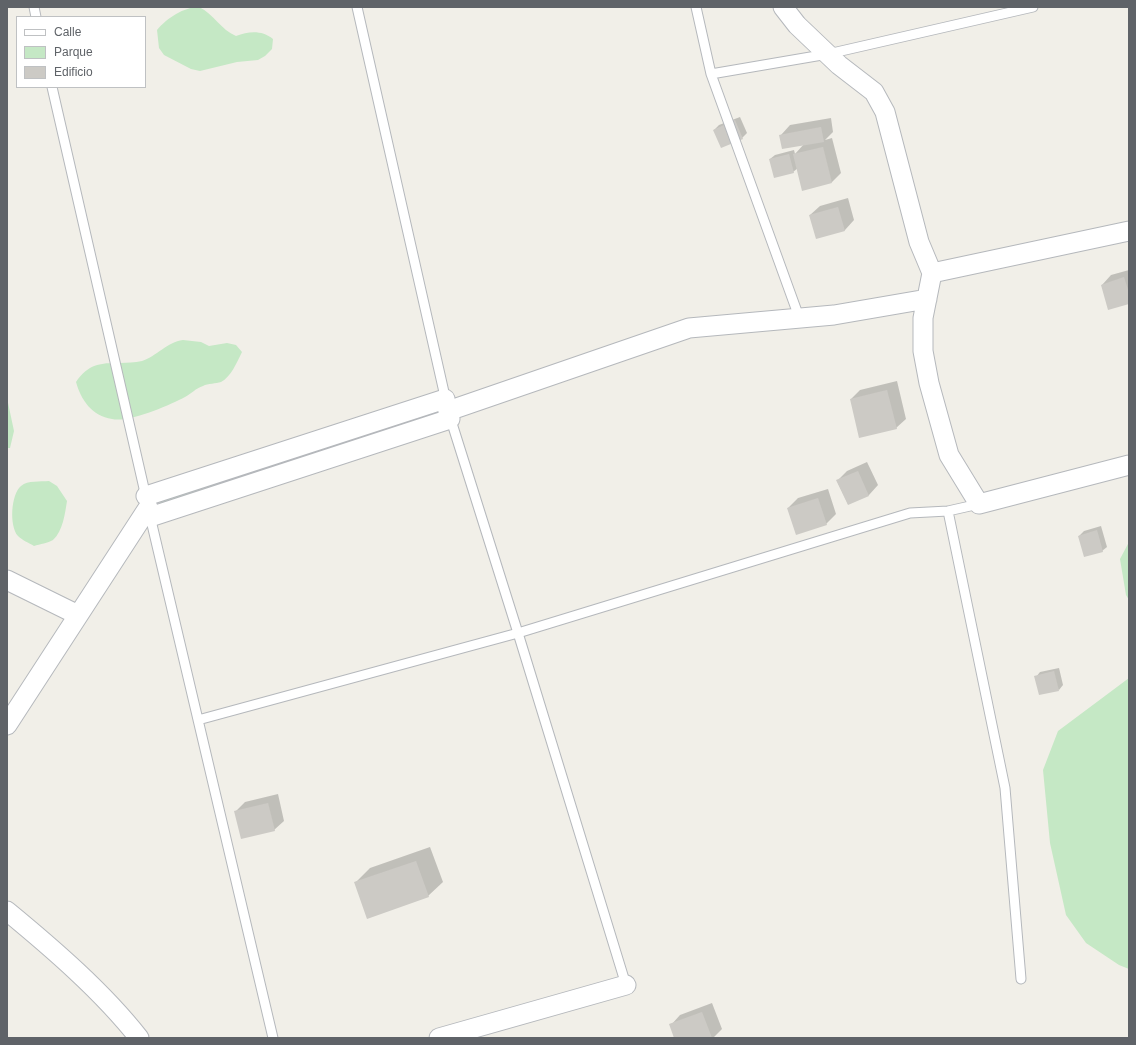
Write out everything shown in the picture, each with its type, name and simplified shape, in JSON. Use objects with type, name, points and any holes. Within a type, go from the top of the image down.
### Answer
[{"type":"street","points":[[783,7],[797,25],[839,65],[874,92],[885,112],[919,242],[932,273],[922,318],[923,351],[929,383],[950,455],[979,504],[1129,465]]},
{"type":"street","points":[[932,273],[1129,231]]},
{"type":"street","points":[[7,725],[148,507],[448,410],[689,328],[834,315],[927,299]]},
{"type":"street","points":[[7,580],[78,615]]},
{"type":"street","points":[[7,912],[49,946],[127,1023],[139,1038]]},
{"type":"street","points":[[439,1038],[626,985]]},
{"type":"lane","points":[[357,7],[448,410],[626,985]]},
{"type":"lane","points":[[696,7],[711,74],[799,318]]},
{"type":"lane","points":[[711,74],[828,54],[1033,7]]},
{"type":"lane","points":[[52,88],[148,507],[273,1038]]},
{"type":"lane","points":[[198,720],[518,633],[910,513],[948,511],[979,504]]},
{"type":"lane","points":[[948,511],[1005,788],[1021,979]]},
{"type":"green space","points":[[193,7],[199,7],[226,30],[236,36],[255,32],[269,36],[273,39],[272,49],[258,60],[237,62],[200,71],[191,69],[164,55],[159,48],[157,30],[176,14]]},
{"type":"green space","points":[[183,340],[201,342],[209,346],[227,343],[236,345],[242,352],[236,365],[225,380],[205,385],[187,396],[160,409],[139,416],[119,420],[112,419],[93,411],[84,401],[76,382],[83,373],[90,368],[106,363],[142,361],[172,343]]},
{"type":"green space","points":[[7,398],[14,431],[10,448],[7,448]]},
{"type":"green space","points":[[420,417],[422,420],[161,504],[160,502],[161,500]]},
{"type":"green space","points":[[49,481],[57,486],[67,501],[64,516],[59,532],[53,540],[34,546],[18,536],[15,531],[12,518],[13,503],[18,490],[24,484]]},
{"type":"green space","points":[[1129,542],[1129,600],[1126,595],[1120,559]]},
{"type":"green space","points":[[1129,678],[1129,969],[1119,965],[1086,943],[1066,915],[1050,843],[1043,770],[1058,731]]},
{"type":"building","points":[[735,120],[743,139],[721,148],[713,130]]},
{"type":"building","points":[[821,127],[824,142],[782,149],[779,135]]},
{"type":"building","points":[[823,147],[832,183],[802,191],[793,154]]},
{"type":"building","points":[[789,154],[794,173],[774,178],[769,159]]},
{"type":"building","points":[[838,207],[845,231],[816,239],[809,215]]},
{"type":"building","points":[[1124,277],[1129,293],[1129,304],[1108,310],[1101,285]]},
{"type":"building","points":[[887,390],[897,429],[859,438],[850,399]]},
{"type":"building","points":[[858,471],[869,496],[848,505],[836,480]]},
{"type":"building","points":[[818,498],[827,525],[796,535],[787,508]]},
{"type":"building","points":[[1097,530],[1103,552],[1084,557],[1078,536]]},
{"type":"building","points":[[1054,671],[1059,691],[1039,695],[1034,676]]},
{"type":"building","points":[[268,803],[275,831],[241,839],[234,811]]},
{"type":"building","points":[[416,861],[429,897],[367,919],[354,882]]},
{"type":"building","points":[[702,1012],[712,1038],[674,1038],[669,1024]]}]
